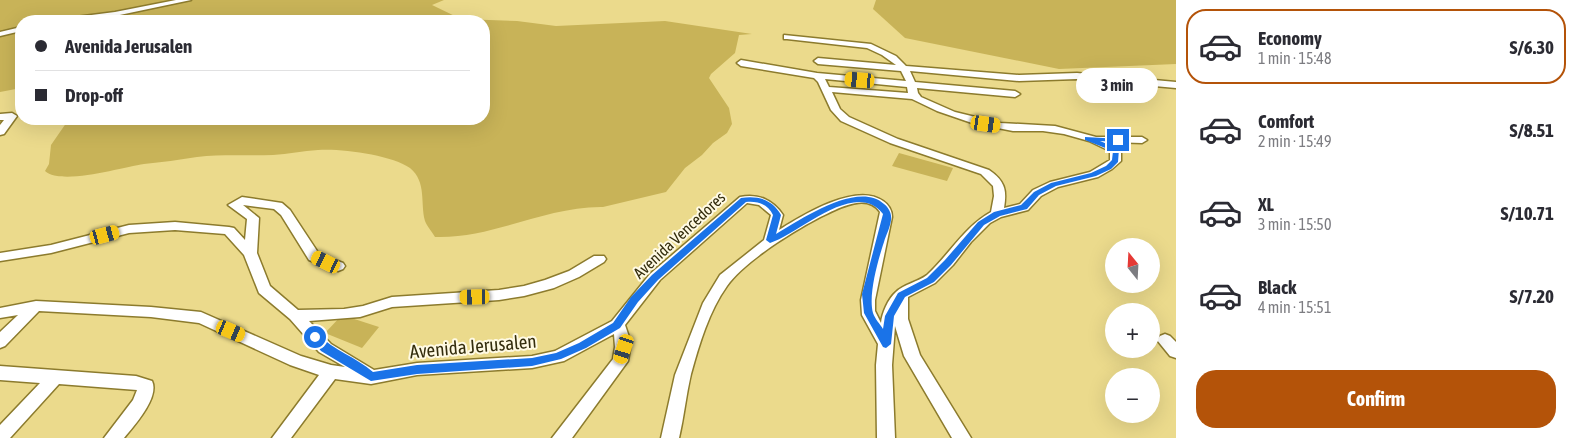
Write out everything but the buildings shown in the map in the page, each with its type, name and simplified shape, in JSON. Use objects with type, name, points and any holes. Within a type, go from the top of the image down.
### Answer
[{"type":"street","points":[[106,15],[187,0]]},
{"type":"street","points":[[0,34],[15,30]]},
{"type":"street","points":[[787,37],[868,46],[892,56],[904,68],[914,90],[931,106],[976,122],[1014,128],[1048,128],[1088,138],[1116,150],[1115,161],[1094,175],[1054,184],[1037,193],[1024,207],[997,214],[981,224],[930,280],[902,295],[889,316],[884,365],[886,438]]},
{"type":"street","points":[[818,61],[1019,78],[1077,76],[1176,85]]},
{"type":"street","points":[[741,63],[914,90]]},
{"type":"street","points":[[817,76],[822,81],[836,110],[846,119],[894,141],[985,172],[992,177],[999,187],[1001,194],[997,214]]},
{"type":"street","points":[[825,89],[1015,94]]},
{"type":"street","points":[[0,117],[12,116],[0,132]]},
{"type":"street","points":[[1088,138],[1142,140]]},
{"type":"street","name":"Avenida Vencedores","points":[[617,325],[635,300],[655,278],[744,200],[754,199],[765,202],[773,208],[777,215],[770,240]]},
{"type":"street","points":[[670,438],[683,375],[694,343],[720,285],[733,271],[770,240],[828,208],[850,200],[873,200],[881,205],[887,213],[887,221],[879,243],[867,294],[868,313],[886,344]]},
{"type":"street","points":[[250,253],[253,218],[234,205],[242,201],[278,206],[286,213],[314,257],[338,266]]},
{"type":"street","points":[[0,257],[51,249],[129,229],[175,226],[211,228],[229,232],[250,253],[264,289],[295,315],[325,348],[378,376]]},
{"type":"street","points":[[295,315],[313,316],[361,312],[390,302],[518,293],[539,288],[568,277],[599,259]]},
{"type":"street","points":[[902,295],[901,319],[912,356],[962,438]]},
{"type":"street","points":[[0,342],[36,306]]},
{"type":"street","name":"Avenida Jerusalen","points":[[0,313],[36,306],[151,312],[201,318],[296,361],[331,372],[378,376],[417,369],[491,366],[541,360],[566,353],[617,325]]},
{"type":"street","points":[[561,438],[620,361],[624,349],[622,331],[617,325]]},
{"type":"street","points":[[1165,340],[1176,352]]},
{"type":"street","points":[[281,438],[331,372]]},
{"type":"street","points":[[0,374],[136,383],[146,386],[147,392],[143,399],[113,438]]},
{"type":"street","points":[[0,437],[54,378]]},
{"type":"shaded area","points":[[0,0],[444,0],[432,5],[453,15],[15,15],[15,89],[0,92]]},
{"type":"shaded area","points":[[876,0],[1176,0],[1176,64],[1059,69],[905,38],[873,9]]},
{"type":"shaded area","points":[[490,20],[556,26],[665,21],[752,34],[739,35],[735,53],[709,78],[729,108],[732,124],[727,133],[685,168],[666,192],[603,207],[561,212],[478,233],[435,237],[425,221],[421,186],[415,174],[402,163],[366,153],[312,150],[273,155],[206,156],[65,177],[53,175],[45,171],[49,164],[51,145],[65,125],[490,125]]},
{"type":"shaded area","points":[[899,153],[953,168],[947,181],[892,166]]},
{"type":"shaded area","points":[[342,315],[379,327],[362,348],[325,333]]},
{"type":"route","points":[[315,337],[325,348],[362,369],[371,377],[417,369],[459,368],[532,362],[558,356],[617,325],[635,300],[655,278],[738,203],[754,199],[765,202],[773,208],[777,215],[770,240],[828,208],[850,200],[863,199],[873,200],[881,205],[887,213],[887,221],[879,243],[867,294],[868,313],[886,344],[889,316],[902,295],[930,280],[981,224],[997,214],[1024,207],[1037,193],[1054,184],[1094,175],[1108,167],[1115,161],[1116,150],[1088,138],[1118,140]]}]
